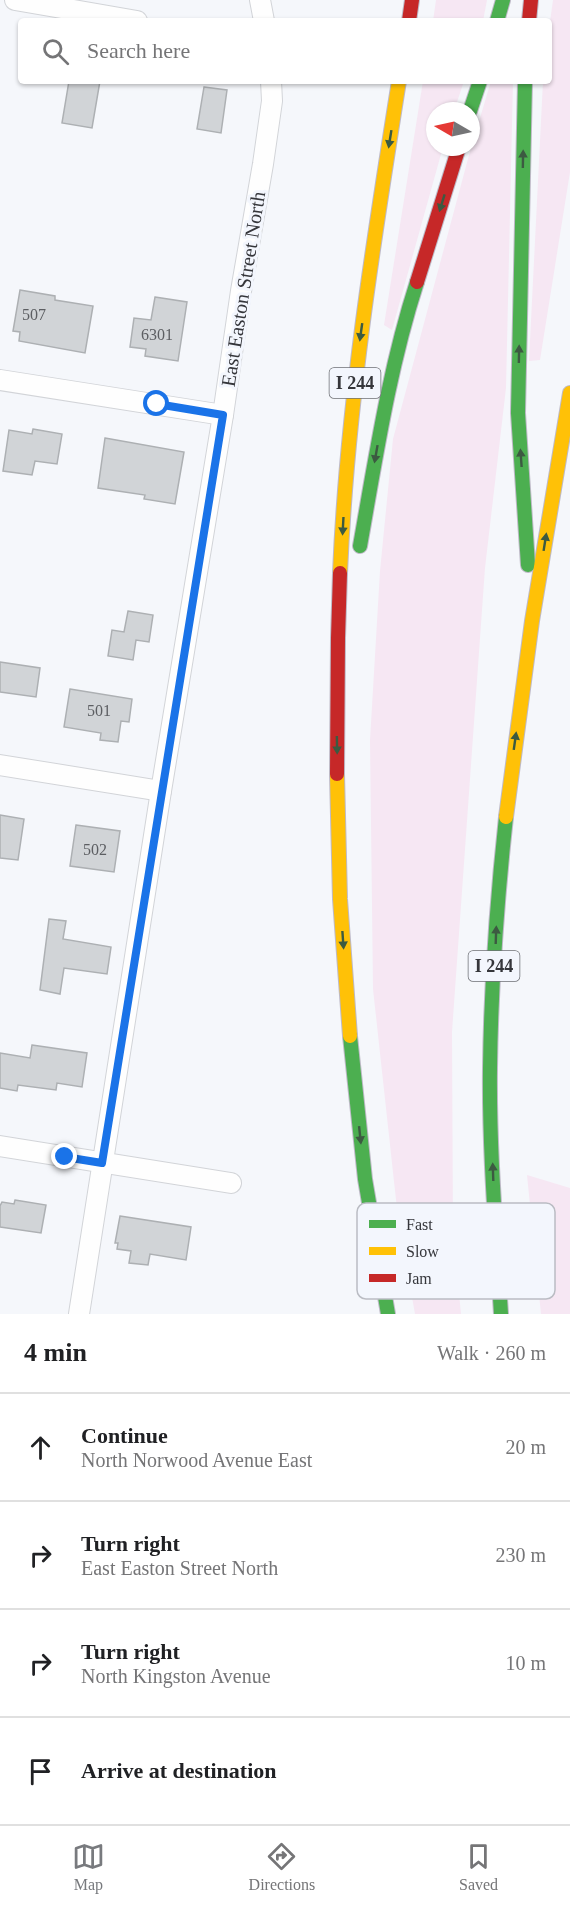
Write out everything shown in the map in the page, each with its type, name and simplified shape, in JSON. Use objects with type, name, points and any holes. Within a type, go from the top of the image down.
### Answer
[{"type":"highway","points":[[409,18],[412,0]]},
{"type":"highway","points":[[498,18],[503,0]]},
{"type":"highway","points":[[529,18],[531,0]]},
{"type":"highway","name":"I 244","points":[[370,1203],[363,1163],[349,1028],[339,885],[336,687],[346,473],[356,369],[399,84]]},
{"type":"highway","points":[[473,102],[479,84]]},
{"type":"highway","points":[[525,84],[518,413],[532,621]]},
{"type":"highway","points":[[358,559],[386,396],[400,335],[456,156]]},
{"type":"highway","name":"I 244","points":[[494,1203],[490,1068],[497,897],[512,762],[532,621],[570,393]]},
{"type":"highway","points":[[336,687],[354,582]]},
{"type":"highway","name":"I 244","points":[[386,1299],[388,1314]]},
{"type":"highway","name":"I 244","points":[[500,1299],[501,1314]]},
{"type":"street","points":[[15,0],[120,18]]},
{"type":"street","points":[[260,0],[263,18]]},
{"type":"street","name":"East Easton Street North","points":[[79,1314],[263,165],[272,101],[271,84]]},
{"type":"street","points":[[0,380],[223,415]]},
{"type":"street","points":[[0,765],[161,791]]},
{"type":"street","points":[[0,1146],[231,1183]]},
{"type":"shaded area","points":[[436,0],[487,0],[484,18],[433,18]]},
{"type":"shaded area","points":[[553,0],[570,0],[570,172],[540,360],[529,361],[543,84],[552,84],[551,18]]},
{"type":"shaded area","points":[[423,84],[463,84],[457,102],[426,102],[426,156],[440,156],[392,330],[384,325]]},
{"type":"shaded area","points":[[490,84],[513,84],[506,388],[485,568],[452,1032],[453,1203],[396,1203],[373,989],[370,740],[380,571],[393,439],[469,156],[480,156],[480,118]]},
{"type":"shaded area","points":[[527,1175],[570,1188],[570,1314],[541,1314],[539,1299],[555,1299],[555,1203],[530,1203]]},
{"type":"shaded area","points":[[412,1299],[460,1299],[461,1314],[415,1314]]},
{"type":"building","points":[[68,84],[99,84],[92,128],[62,123]]},
{"type":"building","points":[[204,87],[227,90],[221,133],[197,129]]},
{"type":"building","points":[[20,290],[55,296],[55,300],[93,306],[85,353],[19,341],[20,332],[13,331]]},
{"type":"building","points":[[155,297],[187,302],[178,361],[145,356],[146,349],[130,347],[134,318],[151,320]]},
{"type":"building","points":[[33,429],[62,434],[57,464],[35,461],[32,475],[3,471],[9,430],[32,434]]},
{"type":"building","points":[[105,438],[184,452],[175,504],[144,499],[145,495],[98,488]]},
{"type":"building","points":[[128,611],[153,615],[149,642],[136,640],[133,660],[108,656],[112,630],[124,632]]},
{"type":"building","points":[[0,662],[40,668],[36,697],[0,692]]},
{"type":"building","points":[[70,689],[132,699],[129,722],[121,721],[118,742],[100,740],[101,733],[64,727]]},
{"type":"building","points":[[0,815],[24,819],[18,860],[0,858]]},
{"type":"building","points":[[76,825],[120,831],[114,872],[70,866]]},
{"type":"building","points":[[49,919],[66,921],[63,939],[111,947],[107,974],[64,968],[60,994],[40,990]]},
{"type":"building","points":[[32,1045],[87,1053],[82,1087],[57,1083],[56,1090],[18,1085],[17,1091],[0,1088],[0,1053],[30,1058]]},
{"type":"building","points":[[15,1200],[46,1205],[41,1233],[0,1227],[2,1202],[14,1204]]},
{"type":"building","points":[[120,1216],[191,1227],[186,1260],[150,1254],[148,1265],[129,1263],[131,1251],[117,1249],[118,1243],[115,1243]]},
{"type":"traffic: fast","points":[[498,18],[503,0]]},
{"type":"traffic: fast","points":[[473,102],[479,84]]},
{"type":"traffic: fast","points":[[525,84],[518,413],[528,565]]},
{"type":"traffic: fast","points":[[360,546],[391,380],[417,282]]},
{"type":"traffic: fast","points":[[495,1203],[490,1068],[495,942],[506,817]]},
{"type":"traffic: fast","points":[[350,1036],[369,1203]]},
{"type":"traffic: fast","points":[[385,1299],[388,1314]]},
{"type":"traffic: fast","points":[[500,1299],[501,1314]]},
{"type":"traffic: slow","points":[[340,573],[343,511],[362,326],[399,84]]},
{"type":"traffic: slow","points":[[506,817],[532,621],[570,393]]},
{"type":"traffic: slow","points":[[337,774],[340,899],[350,1036]]},
{"type":"traffic: jam","points":[[409,18],[412,0]]},
{"type":"traffic: jam","points":[[529,18],[531,0]]},
{"type":"traffic: jam","points":[[417,282],[456,156]]},
{"type":"traffic: jam","points":[[337,774],[340,573]]},
{"type":"route","points":[[65,1157],[102,1163],[223,415],[157,404]]}]
